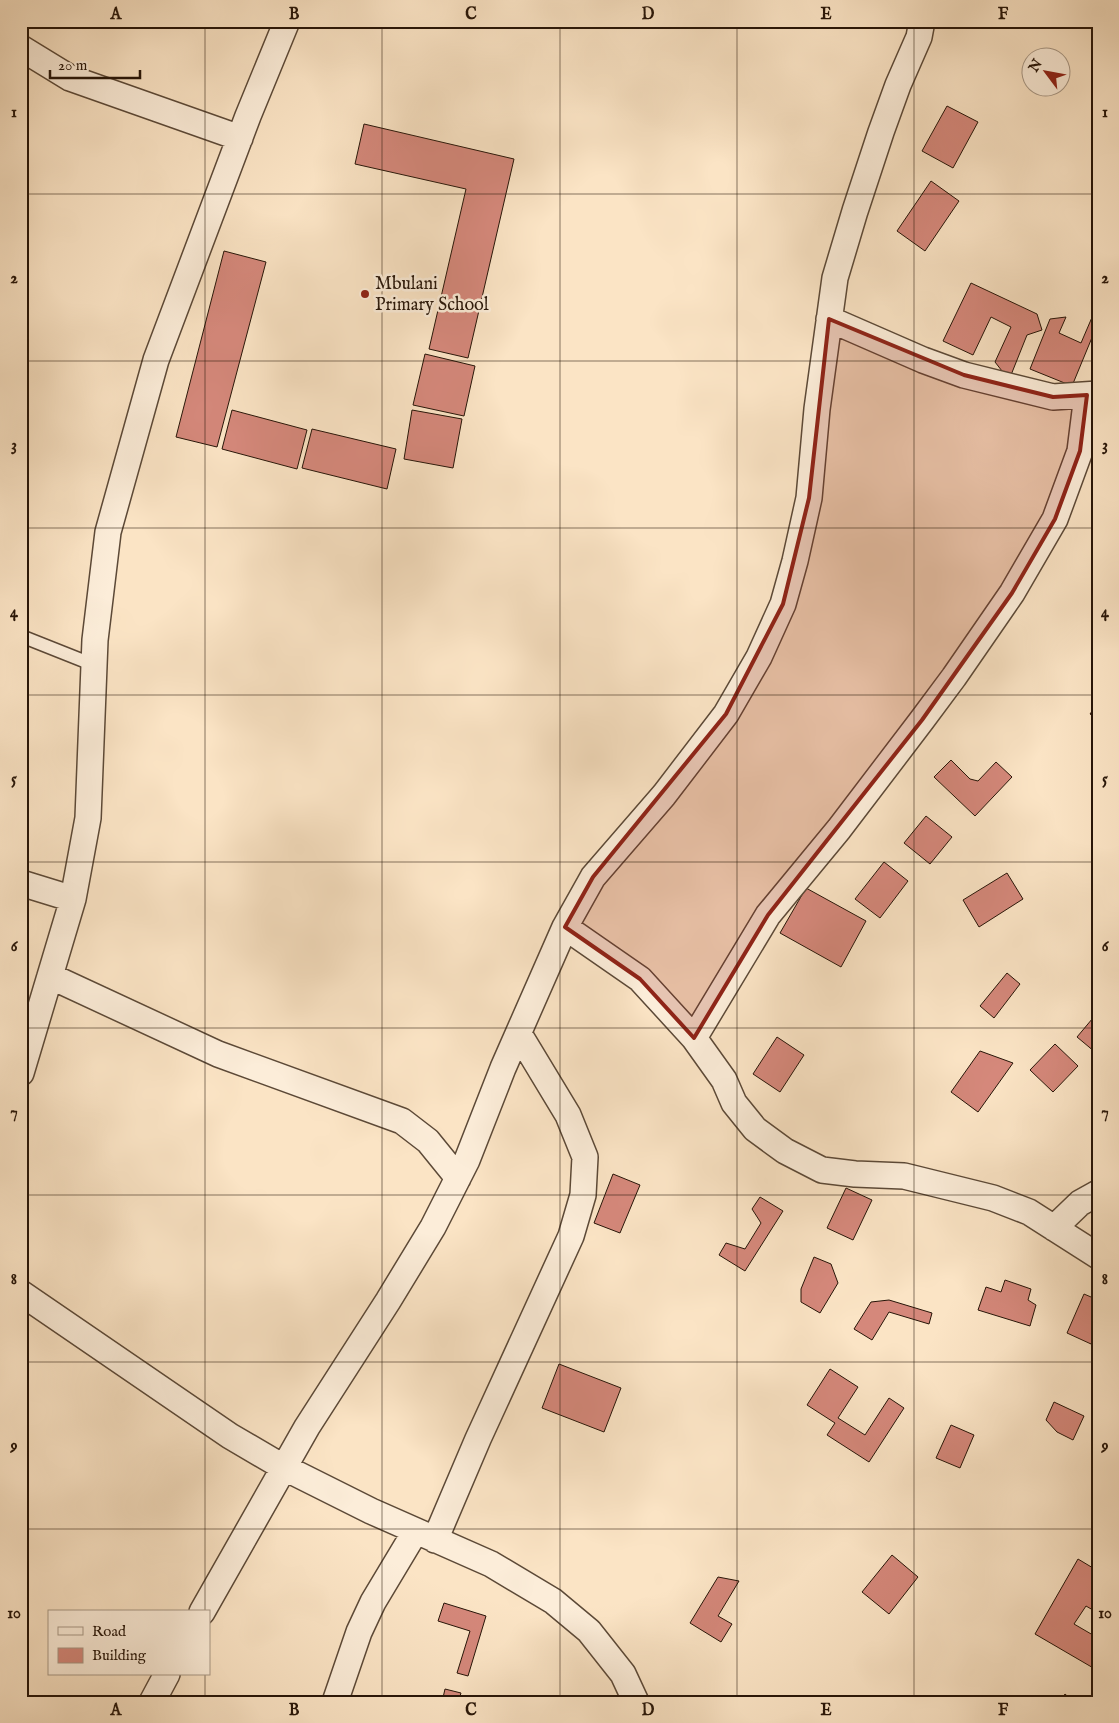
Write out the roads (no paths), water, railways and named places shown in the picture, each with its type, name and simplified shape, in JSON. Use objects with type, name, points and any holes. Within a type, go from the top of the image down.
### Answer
[{"type":"street","points":[[21,1073],[73,899],[88,818],[95,640],[108,532],[156,360],[240,138],[287,21]]},
{"type":"street","points":[[203,1610],[283,1467],[433,1227],[467,1160],[518,1034],[565,926],[593,877],[664,795],[726,714],[759,657],[783,604],[809,498],[817,409],[835,278],[855,211],[898,85],[919,37],[922,21]]},
{"type":"street","points":[[21,48],[70,78],[240,138]]},
{"type":"street","points":[[694,1038],[768,915],[839,829],[922,720],[1012,593],[1055,519],[1080,451],[1092,394],[1053,397],[964,375],[923,360],[829,319]]},
{"type":"street","points":[[21,883],[73,899]]},
{"type":"street","points":[[565,926],[640,980],[694,1038],[724,1080],[734,1103],[755,1129],[785,1151],[822,1170],[855,1174],[904,1176],[993,1198],[1028,1212],[1098,1256]]},
{"type":"street","points":[[50,976],[218,1054],[402,1121],[428,1141],[458,1178]]},
{"type":"street","points":[[335,1702],[359,1632],[372,1602],[425,1536],[478,1439],[571,1236],[583,1194],[585,1157],[568,1115],[518,1034]]},
{"type":"street","points":[[1054,1228],[1080,1202],[1098,1193]]},
{"type":"street","points":[[21,1292],[230,1436],[283,1467],[338,1496],[492,1564],[553,1601],[589,1631],[623,1674],[636,1702]]},
{"type":"street","points":[[152,1702],[166,1676]]},
{"type":"lane","points":[[21,636],[94,665]]},
{"type":"place","name":"Mbulani Primary School","points":[[365,294]]}]
